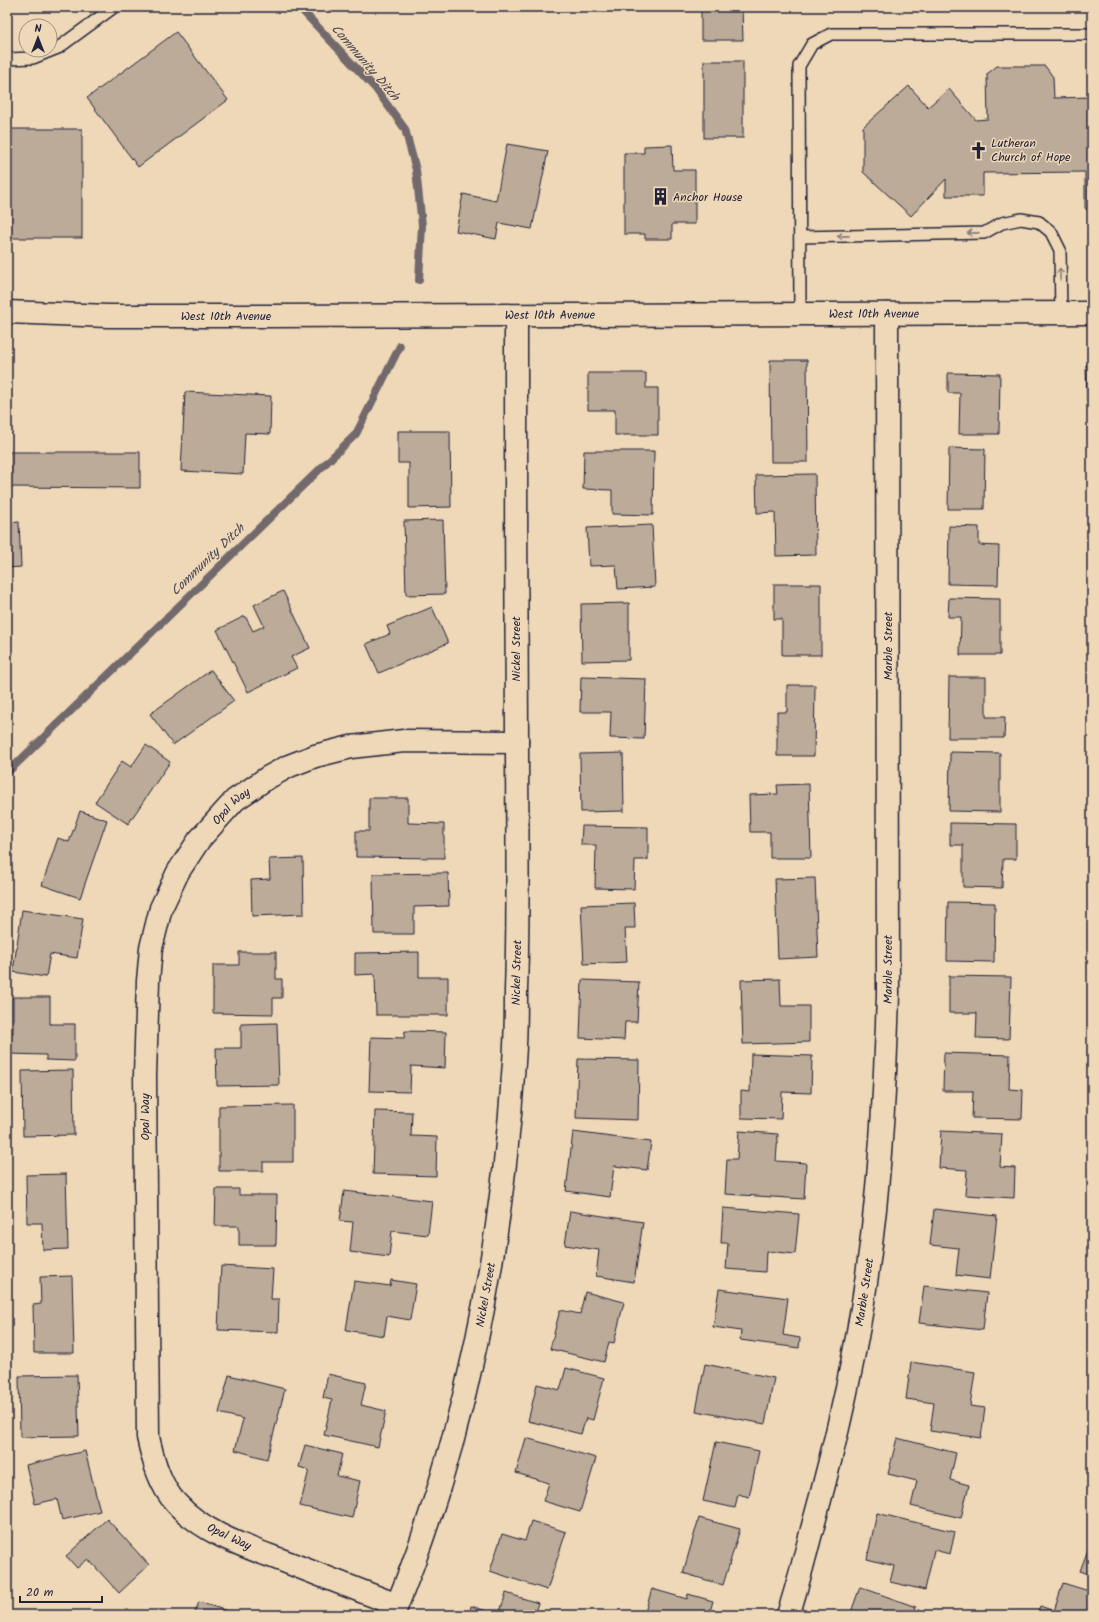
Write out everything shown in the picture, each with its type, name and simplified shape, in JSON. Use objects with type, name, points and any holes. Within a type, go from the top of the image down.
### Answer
[{"type":"street","name":"West 10th Avenue","points":[[7,312],[123,316],[516,316],[1092,313]]},
{"type":"street","name":"Marble Street","points":[[788,1615],[830,1465],[849,1378],[866,1282],[878,1188],[884,1104],[888,994],[887,314]]},
{"type":"street","name":"Nickel Street","points":[[395,1610],[414,1559],[444,1469],[480,1326],[505,1169],[514,1060],[518,928],[516,316]]},
{"type":"street","name":"Opal Way","points":[[395,1610],[207,1529],[177,1504],[167,1491],[152,1460],[148,1437],[145,1075],[148,981],[151,948],[161,908],[178,872],[199,840],[235,800],[267,778],[289,766],[315,756],[351,747],[404,741],[517,742]]},
{"type":"lane","points":[[7,59],[33,58],[58,48],[114,7]]},
{"type":"lane","points":[[800,315],[799,66],[812,44],[831,34],[1092,34]]},
{"type":"lane","points":[[800,237],[984,233],[1002,223],[1021,219],[1039,222],[1051,232],[1060,250],[1061,313]]},
{"type":"building","points":[[701,7],[742,7],[743,40],[701,40]]},
{"type":"building","points":[[176,32],[228,100],[138,167],[87,98]]},
{"type":"building","points":[[704,61],[743,61],[743,138],[704,138]]},
{"type":"building","name":"Lutheran Church of Hope","points":[[997,66],[1045,66],[1053,77],[1054,98],[1092,97],[1092,215],[1085,208],[1085,172],[983,173],[983,196],[946,196],[946,179],[911,216],[863,172],[863,127],[909,86],[928,107],[949,89],[976,120],[988,119],[987,74]]},
{"type":"building","points":[[7,129],[82,129],[82,238],[7,238]]},
{"type":"building","points":[[507,144],[548,151],[532,229],[499,223],[496,239],[456,231],[463,194],[496,201]]},
{"type":"building","name":"Anchor House","points":[[672,145],[673,170],[695,170],[695,224],[672,224],[672,239],[645,239],[645,234],[624,234],[624,153],[644,153],[644,146]]},
{"type":"building","points":[[770,360],[807,360],[808,462],[771,462]]},
{"type":"building","points":[[1092,364],[1092,401],[1087,401],[1086,365]]},
{"type":"building","points":[[588,373],[646,373],[646,388],[658,388],[658,435],[615,435],[615,410],[588,410]]},
{"type":"building","points":[[948,373],[1000,374],[999,434],[959,434],[960,393],[948,393]]},
{"type":"building","points":[[185,392],[271,396],[270,434],[245,433],[243,474],[181,471]]},
{"type":"building","points":[[398,431],[450,431],[451,507],[409,508],[409,463],[398,463]]},
{"type":"building","points":[[949,448],[985,449],[984,509],[948,509]]},
{"type":"building","points":[[584,451],[654,451],[653,515],[612,514],[612,490],[583,489]]},
{"type":"building","points":[[7,452],[140,452],[140,488],[7,487]]},
{"type":"building","points":[[815,474],[816,555],[776,556],[775,512],[757,513],[756,475]]},
{"type":"building","points":[[443,520],[445,594],[406,595],[404,521]]},
{"type":"building","points":[[19,522],[21,567],[7,568],[7,523]]},
{"type":"building","points":[[652,525],[655,587],[618,589],[616,565],[589,566],[587,528]]},
{"type":"building","points":[[949,526],[979,527],[979,545],[999,546],[998,585],[948,584]]},
{"type":"building","points":[[774,584],[821,584],[821,655],[782,655],[782,619],[774,619]]},
{"type":"building","points":[[283,591],[310,648],[291,657],[297,668],[248,692],[217,630],[245,616],[253,631],[264,626],[254,605]]},
{"type":"building","points":[[949,598],[1000,599],[1000,655],[960,655],[961,617],[948,617]]},
{"type":"building","points":[[629,603],[629,660],[582,661],[581,604]]},
{"type":"building","points":[[432,607],[448,643],[379,673],[366,644],[390,634],[387,626]]},
{"type":"building","points":[[211,670],[234,701],[173,745],[150,714]]},
{"type":"building","points":[[581,677],[646,679],[644,739],[610,738],[611,712],[580,712]]},
{"type":"building","points":[[949,677],[986,677],[986,717],[1005,717],[1004,738],[948,738]]},
{"type":"building","points":[[787,685],[815,685],[814,756],[777,756],[777,712],[787,712]]},
{"type":"building","points":[[146,745],[170,762],[128,824],[95,802],[122,761],[131,767]]},
{"type":"building","points":[[950,752],[1000,753],[1000,812],[949,811]]},
{"type":"building","points":[[623,753],[624,811],[581,812],[580,754]]},
{"type":"building","points":[[809,784],[811,858],[770,858],[770,832],[750,832],[749,795],[778,794],[777,785]]},
{"type":"building","points":[[369,798],[408,798],[408,823],[444,824],[444,858],[356,857],[356,831],[369,831]]},
{"type":"building","points":[[80,811],[107,820],[80,898],[42,885],[58,838],[69,842]]},
{"type":"building","points":[[950,823],[1016,824],[1016,859],[1003,859],[1002,888],[963,887],[963,845],[950,845]]},
{"type":"building","points":[[582,826],[648,827],[648,860],[635,860],[634,889],[595,888],[596,845],[581,845]]},
{"type":"building","points":[[303,858],[304,914],[252,916],[251,880],[270,879],[269,859]]},
{"type":"building","points":[[448,873],[449,906],[414,907],[414,934],[374,934],[373,874]]},
{"type":"building","points":[[815,878],[818,957],[778,959],[775,879]]},
{"type":"building","points":[[948,902],[995,903],[994,962],[947,961]]},
{"type":"building","points":[[634,903],[635,928],[625,928],[627,962],[584,964],[581,905]]},
{"type":"building","points":[[22,910],[83,919],[77,958],[50,954],[46,977],[13,972]]},
{"type":"building","points":[[239,952],[276,952],[276,979],[282,979],[282,998],[273,998],[273,1014],[213,1013],[213,965],[239,965]]},
{"type":"building","points":[[419,952],[419,977],[448,977],[448,1015],[376,1015],[375,974],[355,975],[355,953]]},
{"type":"building","points":[[949,976],[1011,977],[1009,1039],[976,1038],[977,1013],[949,1013]]},
{"type":"building","points":[[780,979],[781,1006],[809,1006],[809,1042],[743,1044],[741,980]]},
{"type":"building","points":[[582,980],[639,982],[637,1022],[625,1022],[624,1040],[580,1038]]},
{"type":"building","points":[[13,997],[50,997],[50,1024],[75,1024],[75,1061],[46,1060],[46,1055],[7,1054],[7,1033],[13,1033]]},
{"type":"building","points":[[277,1023],[279,1085],[217,1086],[216,1048],[241,1048],[241,1024]]},
{"type":"building","points":[[405,1031],[446,1032],[445,1068],[411,1066],[410,1092],[369,1091],[371,1037],[404,1038]]},
{"type":"building","points":[[944,1053],[1010,1055],[1009,1089],[1023,1090],[1022,1119],[972,1118],[973,1091],[943,1091]]},
{"type":"building","points":[[751,1054],[812,1056],[811,1093],[782,1092],[781,1119],[741,1118],[741,1091],[750,1092]]},
{"type":"building","points":[[578,1059],[639,1060],[638,1120],[576,1118]]},
{"type":"building","points":[[73,1070],[74,1135],[23,1136],[22,1071]]},
{"type":"building","points":[[293,1105],[293,1162],[263,1162],[263,1171],[219,1171],[219,1106]]},
{"type":"building","points":[[375,1111],[412,1112],[411,1136],[437,1137],[436,1176],[373,1174]]},
{"type":"building","points":[[739,1131],[778,1134],[776,1161],[806,1163],[804,1199],[725,1194],[727,1159],[737,1159]]},
{"type":"building","points":[[941,1131],[1002,1134],[1000,1167],[1015,1168],[1014,1198],[965,1195],[967,1170],[939,1168]]},
{"type":"building","points":[[573,1132],[651,1142],[647,1170],[614,1166],[610,1197],[566,1191]]},
{"type":"building","points":[[66,1174],[68,1249],[43,1250],[42,1223],[27,1223],[26,1175]]},
{"type":"building","points":[[216,1189],[239,1189],[239,1195],[277,1195],[276,1245],[239,1245],[239,1226],[215,1226]]},
{"type":"building","points":[[344,1191],[432,1201],[428,1235],[392,1231],[389,1257],[350,1252],[353,1222],[340,1221]]},
{"type":"building","points":[[723,1208],[799,1214],[795,1254],[766,1251],[765,1272],[726,1269],[728,1243],[721,1243]]},
{"type":"building","points":[[934,1209],[997,1216],[990,1279],[956,1275],[959,1248],[930,1245]]},
{"type":"building","points":[[570,1211],[643,1222],[634,1282],[596,1276],[599,1250],[565,1245]]},
{"type":"building","points":[[221,1266],[273,1269],[271,1299],[279,1299],[278,1332],[218,1330]]},
{"type":"building","points":[[72,1276],[74,1353],[34,1353],[33,1305],[41,1304],[40,1277]]},
{"type":"building","points":[[391,1280],[416,1284],[410,1320],[387,1316],[384,1336],[346,1330],[354,1281],[390,1286]]},
{"type":"building","points":[[924,1286],[987,1293],[983,1330],[919,1323]]},
{"type":"building","points":[[719,1289],[788,1298],[783,1335],[800,1338],[799,1348],[740,1340],[741,1331],[713,1327]]},
{"type":"building","points":[[585,1292],[624,1302],[614,1343],[609,1342],[604,1362],[550,1349],[560,1310],[580,1314]]},
{"type":"building","points":[[911,1362],[975,1372],[970,1406],[985,1408],[981,1438],[930,1431],[934,1403],[906,1399]]},
{"type":"building","points":[[705,1364],[774,1378],[765,1424],[696,1411]]},
{"type":"building","points":[[566,1368],[604,1378],[593,1420],[586,1418],[581,1434],[528,1421],[537,1384],[560,1390]]},
{"type":"building","points":[[328,1374],[366,1383],[361,1405],[386,1411],[378,1447],[324,1435],[332,1400],[323,1398]]},
{"type":"building","points":[[77,1375],[79,1436],[20,1437],[19,1376]]},
{"type":"building","points":[[229,1375],[285,1389],[267,1459],[235,1450],[243,1419],[219,1413]]},
{"type":"building","points":[[526,1438],[596,1458],[580,1512],[543,1501],[549,1483],[516,1473]]},
{"type":"building","points":[[897,1438],[956,1453],[950,1480],[969,1485],[961,1518],[911,1506],[917,1481],[888,1474]]},
{"type":"building","points":[[716,1442],[759,1451],[749,1497],[738,1494],[735,1508],[703,1501]]},
{"type":"building","points":[[305,1445],[342,1454],[337,1476],[360,1481],[352,1518],[300,1506],[309,1470],[299,1467]]},
{"type":"building","points":[[85,1451],[100,1511],[62,1520],[57,1499],[35,1504],[26,1465]]},
{"type":"building","points":[[877,1513],[955,1532],[950,1554],[934,1550],[925,1590],[890,1582],[894,1566],[867,1559]]},
{"type":"building","points":[[699,1518],[740,1529],[723,1585],[683,1573]]},
{"type":"building","points":[[107,1519],[149,1565],[119,1593],[88,1559],[77,1568],[66,1556]]},
{"type":"building","points":[[531,1521],[566,1532],[547,1590],[490,1571],[502,1534],[525,1541]]},
{"type":"building","points":[[1092,1539],[1092,1575],[1080,1571]]},
{"type":"building","points":[[1063,1583],[1092,1592],[1092,1615],[1037,1615],[1040,1606],[1054,1611]]},
{"type":"building","points":[[860,1587],[916,1607],[913,1615],[850,1615]]},
{"type":"building","points":[[652,1589],[687,1599],[688,1594],[713,1601],[709,1615],[644,1615]]},
{"type":"building","points":[[506,1593],[538,1603],[534,1615],[499,1615]]},
{"type":"building","points":[[199,1602],[231,1612],[230,1615],[194,1615]]},
{"type":"building","points":[[471,1606],[499,1615],[469,1615]]},
{"type":"waterway","name":"Community Ditch","points":[[299,7],[375,88],[405,129],[416,170],[422,225],[419,280]]},
{"type":"waterway","name":"Community Ditch","points":[[7,773],[356,434],[400,346]]},
{"type":"place","name":"Lutheran Church of Hope","points":[[978,150]]},
{"type":"place","name":"Anchor House","points":[[660,197]]}]
